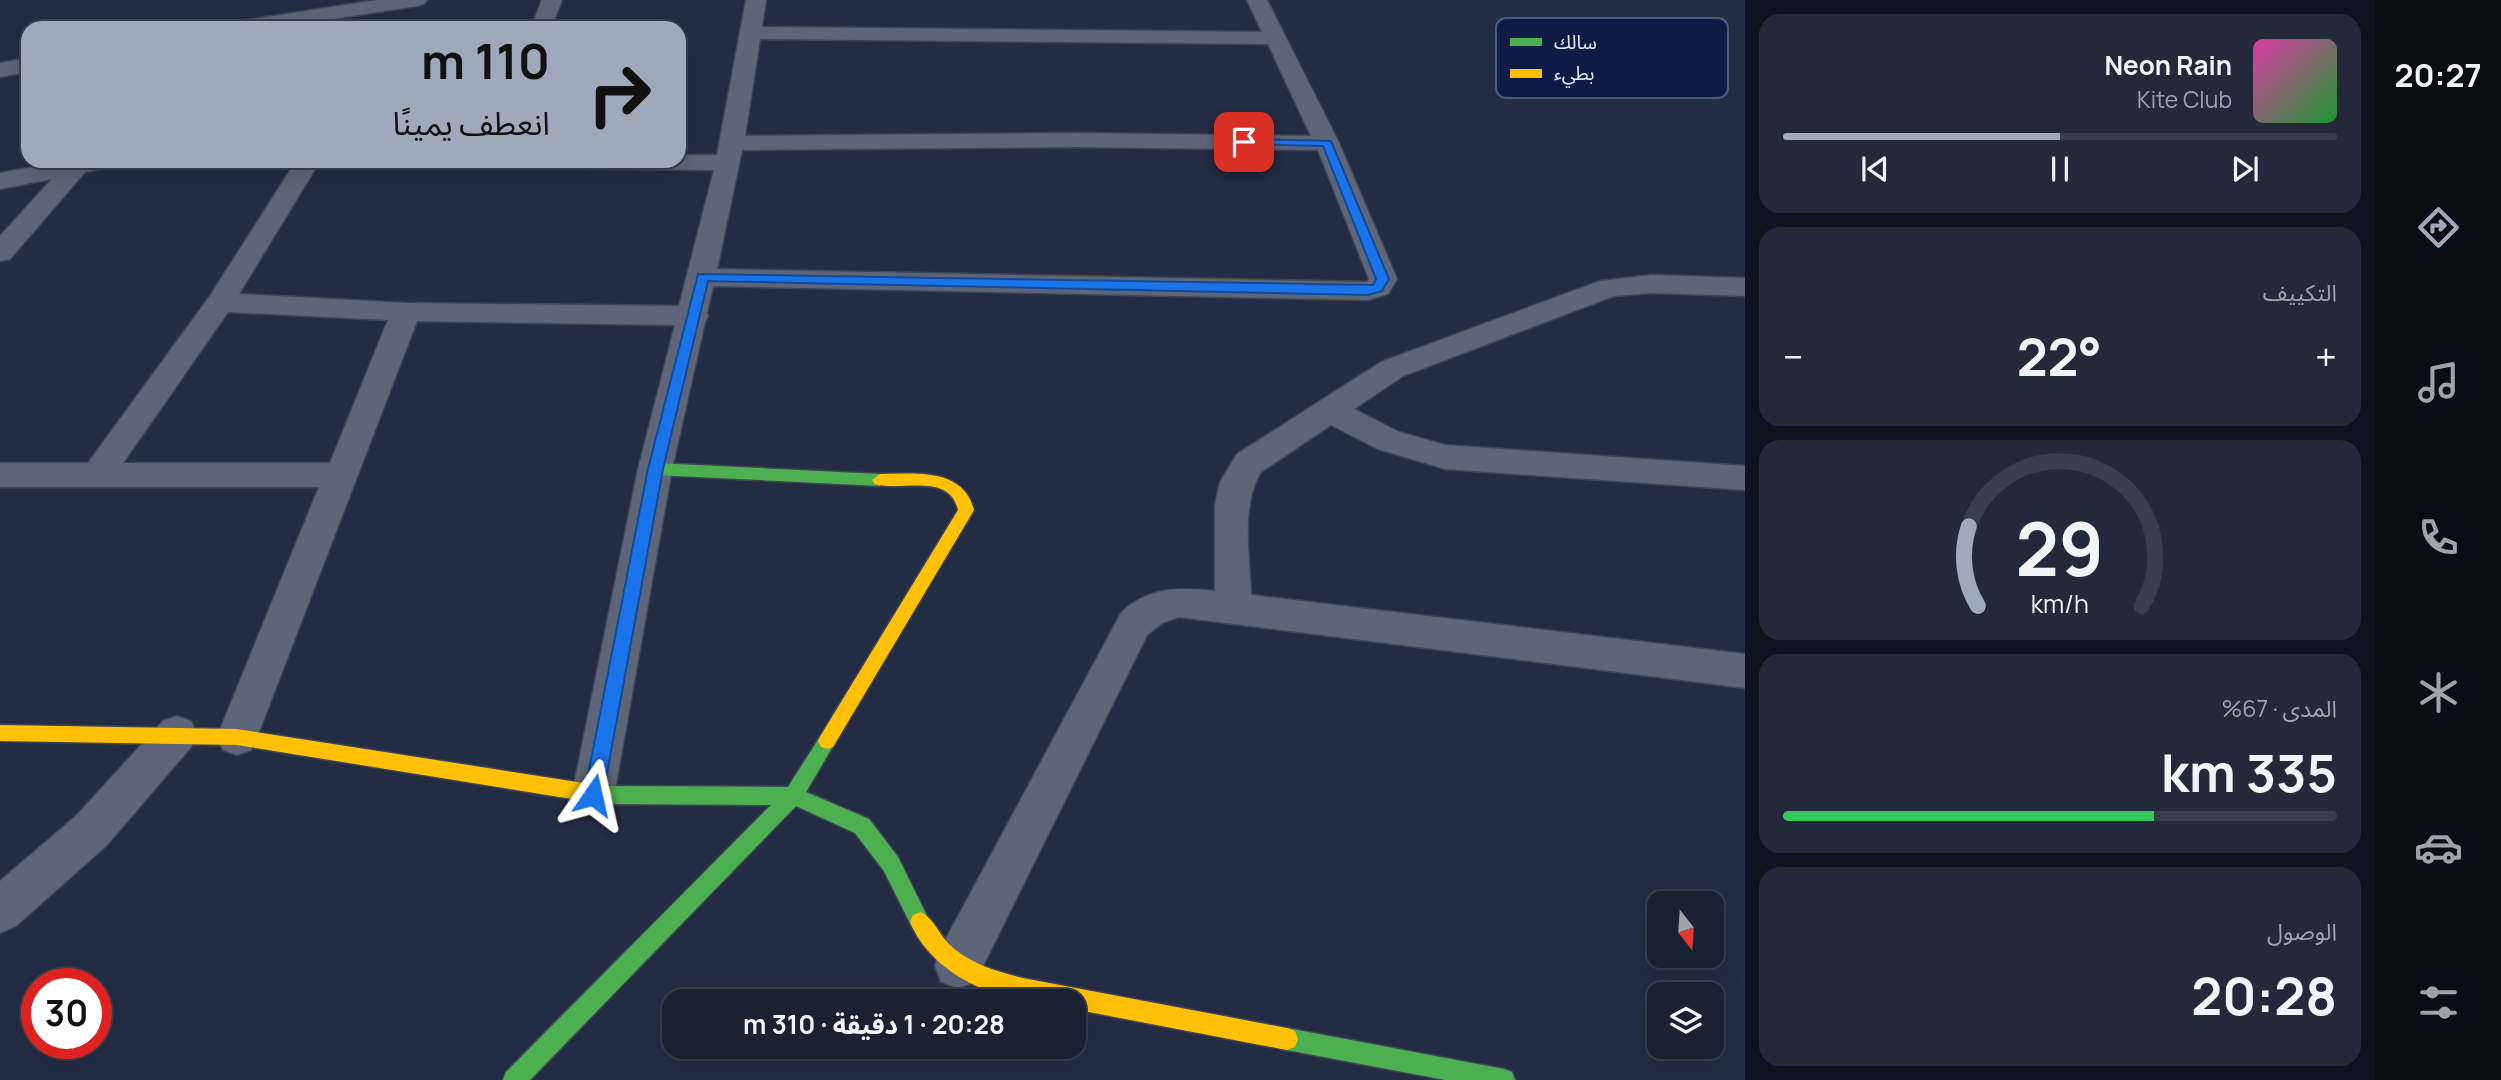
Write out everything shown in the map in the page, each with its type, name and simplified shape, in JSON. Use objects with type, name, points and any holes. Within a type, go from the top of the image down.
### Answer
[{"type":"street","points":[[234,21],[271,0]]},
{"type":"street","points":[[280,21],[417,0]]},
{"type":"street","points":[[544,21],[552,0]]},
{"type":"street","points":[[593,795],[655,469],[694,316],[730,153],[756,0]]},
{"type":"street","points":[[703,277],[1374,289],[1381,285],[1382,279],[1327,143],[1257,0]]},
{"type":"street","points":[[752,33],[1275,38]]},
{"type":"street","points":[[0,70],[21,66]]},
{"type":"street","points":[[686,155],[1077,140],[1327,143]]},
{"type":"street","points":[[0,181],[71,168]]},
{"type":"street","points":[[0,253],[75,168]]},
{"type":"street","points":[[97,475],[220,302],[303,168]]},
{"type":"street","points":[[1233,608],[1232,505],[1237,482],[1250,463],[1369,383],[1415,359],[1610,287],[1652,284],[1745,287]]},
{"type":"street","points":[[220,302],[406,312],[694,316]]},
{"type":"street","points":[[237,737],[406,312]]},
{"type":"street","points":[[1329,410],[1388,441],[1445,457],[1745,478]]},
{"type":"street","points":[[514,1080],[793,796],[966,510],[966,501],[956,487],[943,483],[655,469]]},
{"type":"street","points":[[0,475],[339,475]]},
{"type":"street","points":[[958,965],[1134,624],[1144,614],[1179,602],[1745,671]]},
{"type":"street","points":[[0,733],[237,737],[593,795],[793,796],[862,826],[891,864],[932,944],[958,965],[985,979],[1023,989],[1504,1080]]},
{"type":"street","points":[[0,910],[91,831],[177,734]]},
{"type":"traffic: fast","points":[[655,469],[880,480]]},
{"type":"traffic: fast","points":[[514,1080],[793,796],[827,741]]},
{"type":"traffic: fast","points":[[603,795],[793,796],[862,826],[891,864],[920,922]]},
{"type":"traffic: fast","points":[[1287,1039],[1504,1080]]},
{"type":"traffic: slow","points":[[827,741],[966,510],[963,498],[956,489],[945,484],[918,480],[880,480]]},
{"type":"traffic: slow","points":[[0,733],[237,737],[603,795]]},
{"type":"traffic: slow","points":[[920,922],[939,949],[951,959],[963,968],[991,980],[1023,989],[1287,1039]]},
{"type":"route","points":[[593,795],[655,469],[703,277],[1368,291],[1378,288],[1382,279],[1327,143],[1244,142]]}]
